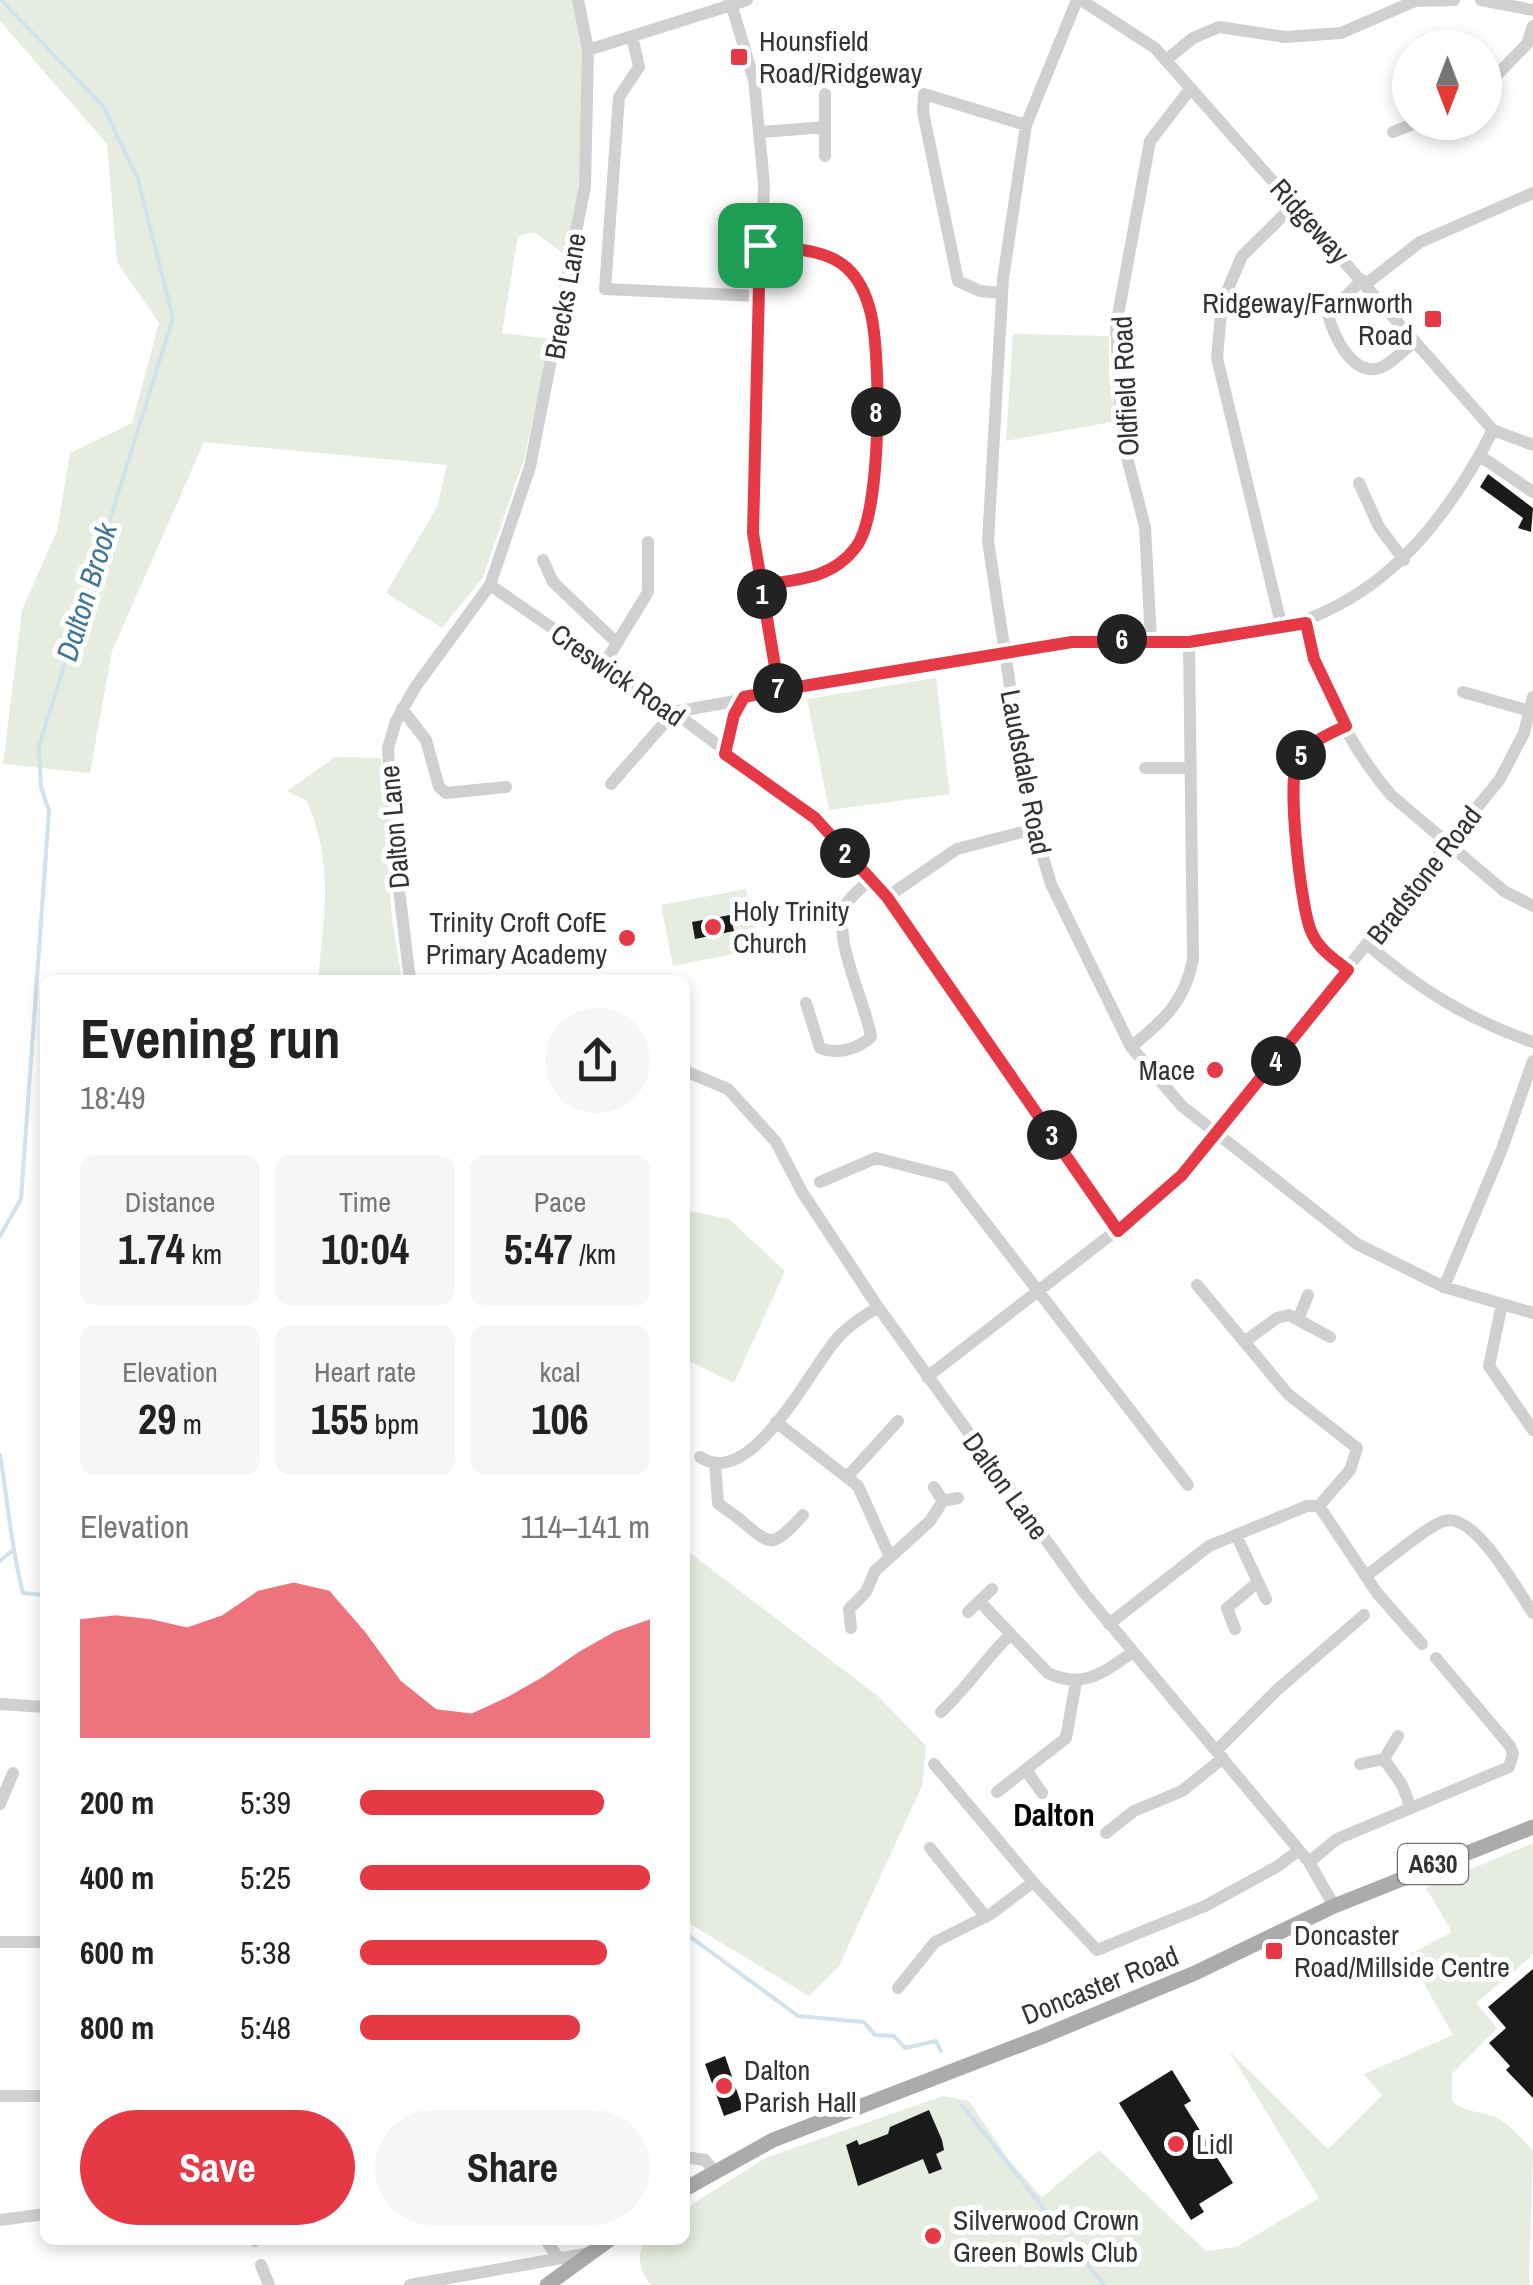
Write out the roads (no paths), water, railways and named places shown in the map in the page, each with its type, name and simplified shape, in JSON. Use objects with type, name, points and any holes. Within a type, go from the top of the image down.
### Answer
[{"type":"main road","name":"Doncaster Road","points":[[691,2184],[772,2140],[1194,1974],[1334,1906],[1533,1827]]},
{"type":"main road","points":[[547,2285],[602,2245]]},
{"type":"street","name":"Brecks Lane","points":[[490,584],[530,467],[585,186],[588,50],[578,0]]},
{"type":"street","points":[[588,50],[730,2],[747,0]]},
{"type":"street","name":"Ridgeway","points":[[1079,0],[1155,48],[1494,430],[1533,445]]},
{"type":"street","name":"Laudsdale Road","points":[[1079,0],[1026,125],[1002,294],[988,541],[1034,830],[1065,918],[1131,1047],[1164,1089],[1331,1226],[1395,1266],[1444,1287],[1533,1313]]},
{"type":"street","points":[[1166,60],[1193,38],[1219,27],[1285,37],[1341,33],[1415,1],[1454,0]]},
{"type":"street","points":[[1481,0],[1533,10]]},
{"type":"street","points":[[730,2],[754,80],[764,184],[753,533],[779,690]]},
{"type":"street","points":[[1502,73],[1526,44],[1533,26]]},
{"type":"street","name":"Brecks Lane","points":[[632,36],[638,67],[618,98],[604,289],[758,296]]},
{"type":"street","name":"Oldfield Road","points":[[1151,640],[1145,528],[1122,438],[1116,326],[1150,142],[1191,88]]},
{"type":"street","points":[[826,94],[826,156]]},
{"type":"street","points":[[1002,294],[980,291],[958,281],[923,112],[924,94],[1026,125]]},
{"type":"street","points":[[760,132],[826,127]]},
{"type":"street","points":[[1415,341],[1382,368],[1368,369],[1342,352],[1328,314],[1364,282],[1420,242],[1533,193]]},
{"type":"street","points":[[1282,628],[1217,358],[1222,303],[1242,256],[1295,204]]},
{"type":"street","points":[[760,245],[821,254],[846,266],[862,286],[872,316],[877,424],[874,487],[859,544],[840,564],[816,577],[761,585]]},
{"type":"street","points":[[611,784],[674,712],[1004,651],[1072,642],[1189,642],[1306,623],[1367,589],[1404,560],[1433,526],[1494,430]]},
{"type":"street","points":[[1480,456],[1533,492]]},
{"type":"street","points":[[1360,483],[1380,528],[1404,560]]},
{"type":"street","points":[[603,666],[648,592],[648,542]]},
{"type":"street","points":[[543,560],[553,582],[617,643]]},
{"type":"street","name":"Creswick Road","points":[[490,584],[674,712],[815,818],[887,897],[1118,1231]]},
{"type":"street","name":"Dalton Lane","points":[[409,975],[386,766],[388,748],[402,709],[490,584]]},
{"type":"street","points":[[1306,623],[1314,659],[1375,777],[1448,846],[1504,891],[1533,906]]},
{"type":"street","points":[[1131,1047],[1174,1010],[1190,978],[1193,929],[1189,642]]},
{"type":"street","points":[[1463,692],[1532,704]]},
{"type":"street","points":[[725,754],[734,715],[744,697]]},
{"type":"street","name":"Bradstone Road","points":[[927,1377],[1166,1192],[1368,946],[1506,769],[1532,704]]},
{"type":"street","points":[[402,709],[426,740],[440,787],[446,793],[506,786]]},
{"type":"street","points":[[1346,726],[1320,738],[1299,758],[1292,789],[1310,929],[1324,951],[1348,970]]},
{"type":"street","points":[[1145,768],[1191,768]]},
{"type":"street","points":[[887,897],[957,849],[1034,830]]},
{"type":"street","points":[[806,1003],[820,1048],[830,1053],[862,1046],[871,1037],[868,1013],[842,938],[841,922],[847,903],[870,880]]},
{"type":"street","points":[[1368,946],[1434,997],[1492,1028],[1533,1042]]},
{"type":"street","points":[[1444,1287],[1502,1149],[1533,1060]]},
{"type":"street","name":"Dalton Lane","points":[[690,1072],[728,1088],[776,1142],[802,1192],[927,1377],[1108,1624],[1309,1862],[1334,1906]]},
{"type":"street","points":[[836,1190],[825,1179],[876,1158],[950,1177],[1188,1485]]},
{"type":"street","points":[[1108,1624],[1209,1546],[1308,1506],[1319,1506],[1350,1470],[1357,1448],[1288,1394],[1197,1285]]},
{"type":"street","points":[[1299,1317],[1308,1296]]},
{"type":"street","points":[[1502,1304],[1489,1366],[1533,1430]]},
{"type":"street","points":[[700,1457],[715,1464],[741,1460],[776,1422],[836,1339],[878,1307]]},
{"type":"street","points":[[1244,1342],[1277,1318],[1299,1317],[1330,1337]]},
{"type":"street","points":[[848,1476],[898,1421]]},
{"type":"street","points":[[776,1422],[858,1486],[890,1557]]},
{"type":"street","points":[[715,1464],[716,1500],[721,1507],[756,1536],[775,1540]]},
{"type":"street","points":[[851,1628],[849,1609],[866,1592],[872,1575],[951,1500],[934,1486]]},
{"type":"street","points":[[1319,1506],[1366,1576],[1422,1644]]},
{"type":"street","points":[[705,1514],[721,1507]]},
{"type":"street","points":[[775,1540],[802,1515]]},
{"type":"street","points":[[1366,1576],[1444,1521],[1460,1521],[1477,1534],[1533,1613]]},
{"type":"street","points":[[1236,1535],[1266,1599]]},
{"type":"street","points":[[775,1540],[777,1558]]},
{"type":"street","points":[[1234,1630],[1227,1608],[1258,1582]]},
{"type":"street","points":[[968,1612],[992,1589]]},
{"type":"street","points":[[980,1601],[1048,1673],[1076,1682],[1098,1676],[1133,1652]]},
{"type":"street","points":[[1106,1833],[1134,1811],[1182,1791],[1277,1690],[1364,1615]]},
{"type":"street","points":[[941,1712],[972,1682],[988,1656],[1010,1634]]},
{"type":"street","points":[[1309,1862],[1337,1839],[1500,1774],[1513,1761],[1510,1746],[1436,1658]]},
{"type":"street","points":[[997,1792],[1068,1735],[1076,1682]]},
{"type":"street","points":[[0,1704],[40,1707]]},
{"type":"street","points":[[1360,1764],[1384,1759],[1398,1736]]},
{"type":"street","points":[[1384,1759],[1402,1785],[1411,1808]]},
{"type":"street","points":[[934,1764],[1097,1950],[1205,1906],[1278,1866],[1298,1850]]},
{"type":"street","points":[[1026,1770],[1042,1793]]},
{"type":"street","points":[[0,1804],[13,1773]]},
{"type":"street","points":[[930,1848],[986,1916]]},
{"type":"street","points":[[898,1980],[935,1942],[986,1916],[1034,1882]]},
{"type":"street","points":[[0,1942],[40,1942]]},
{"type":"street","points":[[0,2096],[40,2096]]},
{"type":"street","points":[[690,2158],[705,2160],[713,2170]]},
{"type":"street","points":[[0,2220],[40,2215]]},
{"type":"street","points":[[549,2245],[557,2256]]},
{"type":"street","points":[[410,2285],[590,2253]]},
{"type":"street","points":[[260,2265],[269,2285]]},
{"type":"waterway","name":"Dalton Brook","points":[[0,1236],[21,1199],[49,811],[41,787],[39,746],[173,318],[138,179],[103,106],[1,0]]},
{"type":"waterway","name":"Dalton Brook","points":[[0,1455],[23,1593],[40,1595]]},
{"type":"waterway","points":[[0,1561],[12,1551]]},
{"type":"waterway","name":"Dalton Brook","points":[[690,1937],[798,2016],[864,2022],[875,2035],[894,2036],[905,2048],[936,2041],[941,2051]]},
{"type":"waterway","name":"Dalton Brook","points":[[962,2105],[1104,2285]]},
{"type":"place","name":"Hounsfield Road/Ridgeway","points":[[739,57]]},
{"type":"place","name":"Ridgeway/Farnworth Road","points":[[1433,319]]},
{"type":"place","name":"Holy Trinity Church","points":[[713,927]]},
{"type":"place","name":"Trinity Croft CofE Primary Academy","points":[[627,938]]},
{"type":"place","name":"Mace","points":[[1215,1070]]},
{"type":"place","name":"Doncaster Road/Millside Centre","points":[[1274,1951]]},
{"type":"place","name":"Dalton Parish Hall","points":[[724,2086]]},
{"type":"place","name":"Lidl","points":[[1176,2144]]},
{"type":"place","name":"Silverwood Crown Green Bowls Club","points":[[933,2236]]},
{"type":"district","name":"Dalton","points":[[1054,1815]]}]
